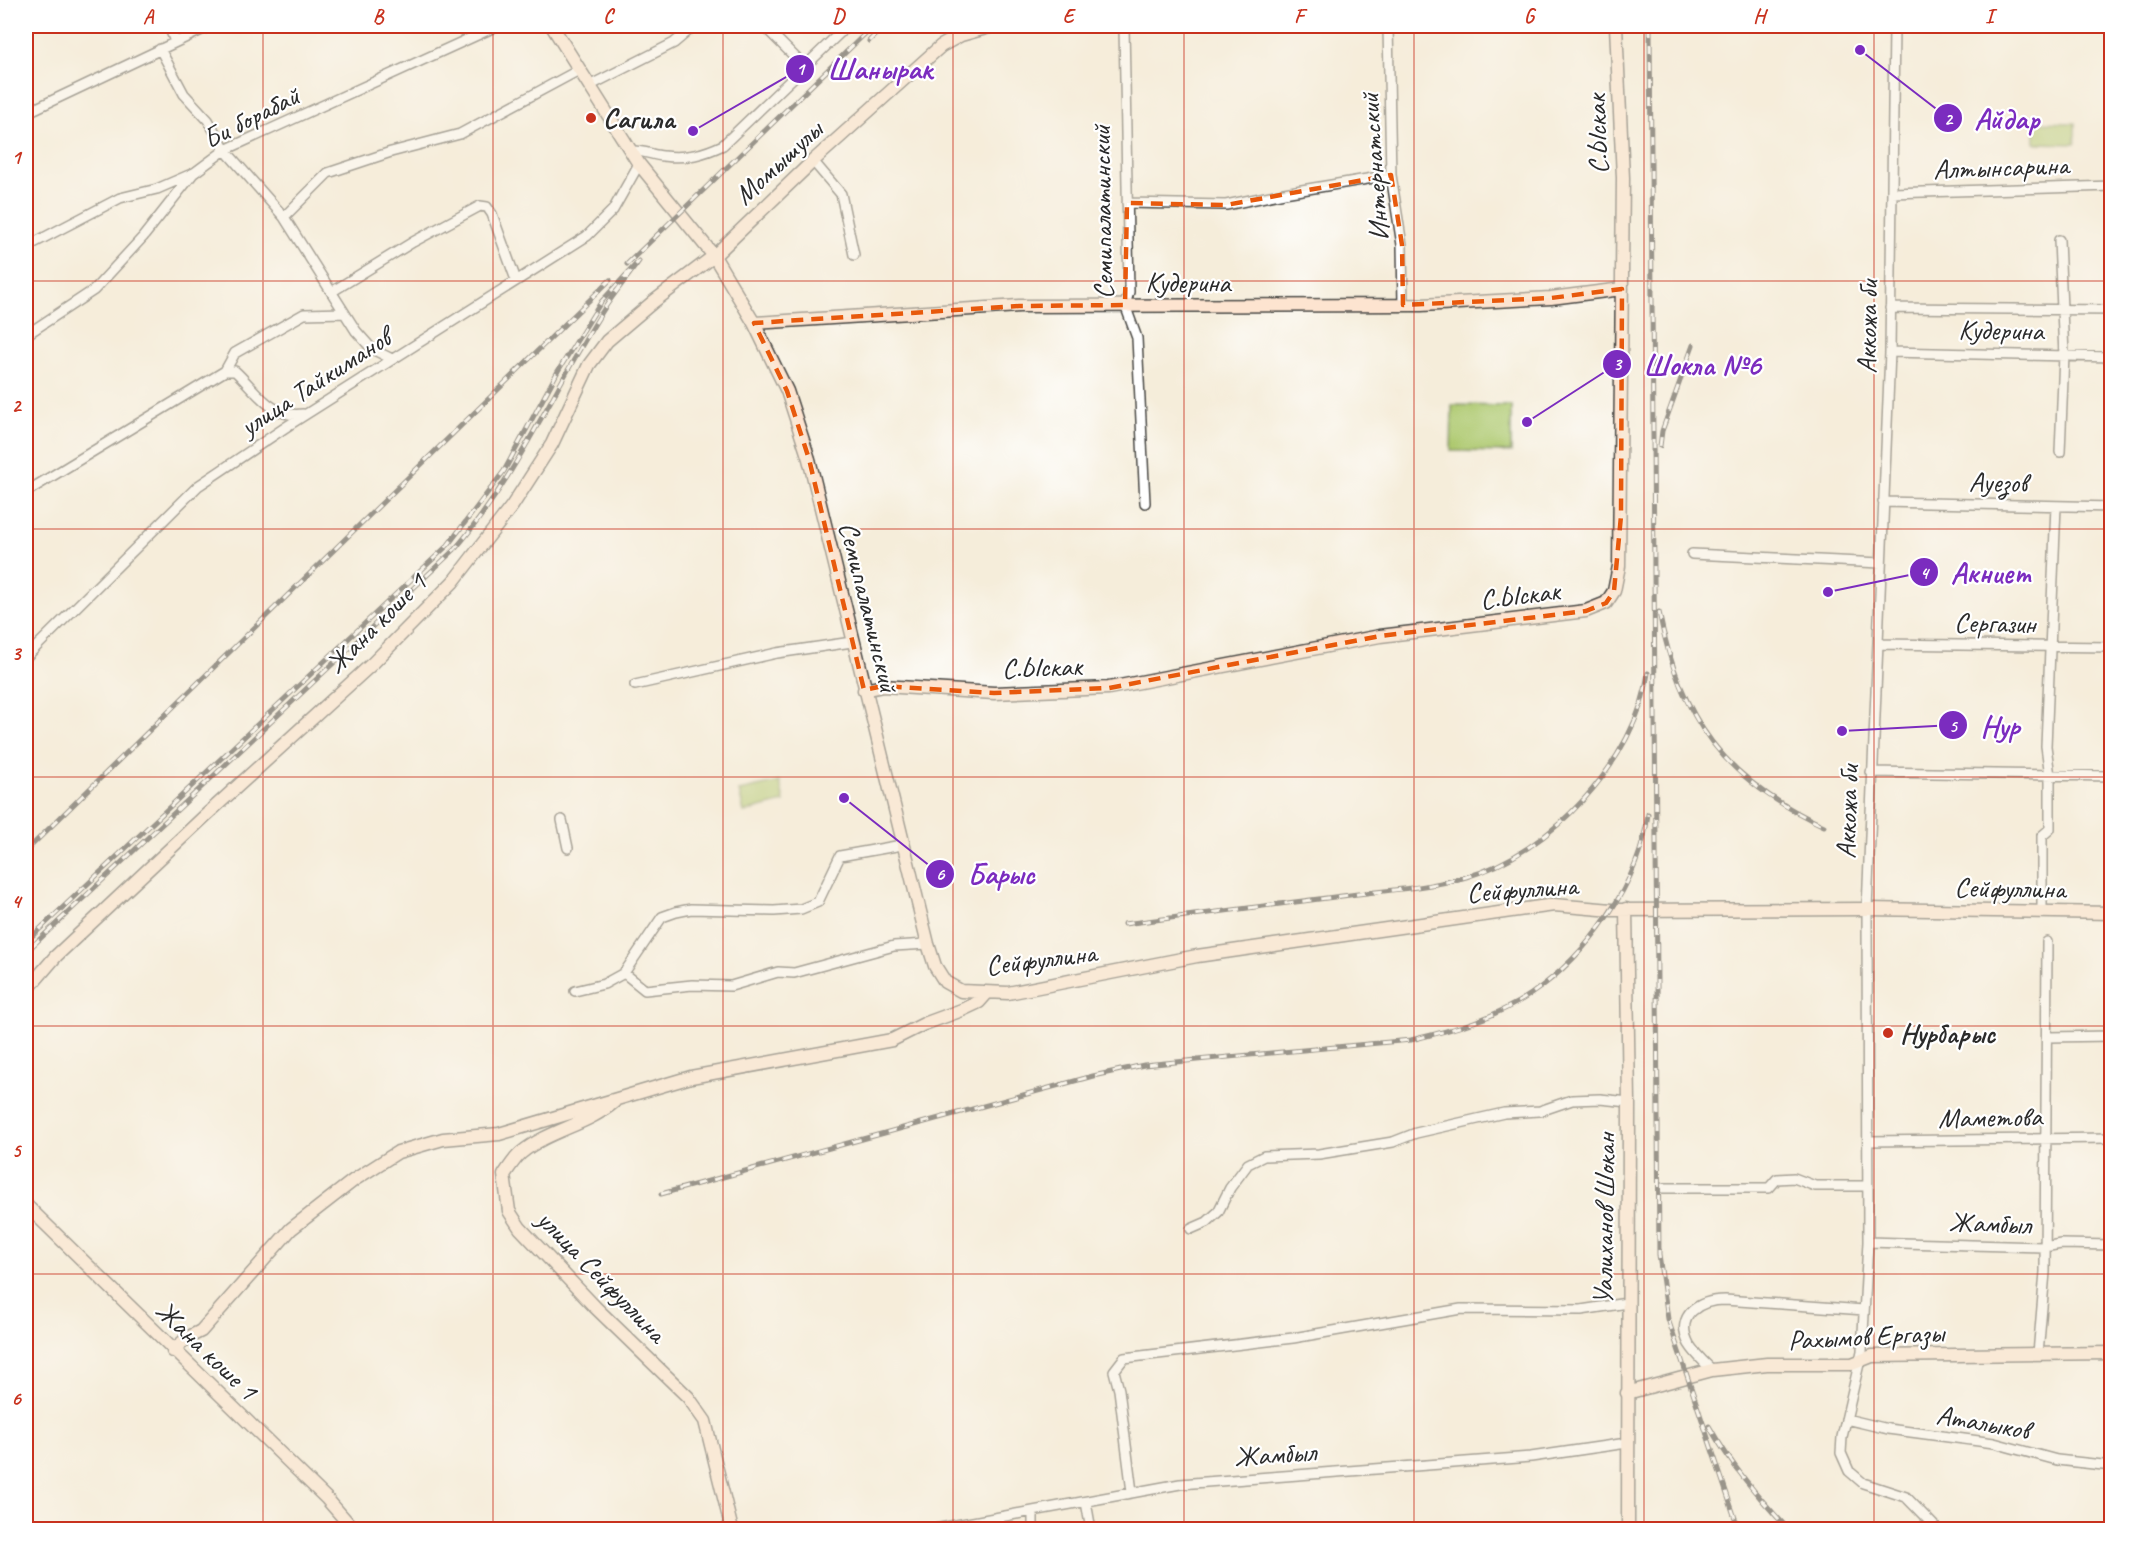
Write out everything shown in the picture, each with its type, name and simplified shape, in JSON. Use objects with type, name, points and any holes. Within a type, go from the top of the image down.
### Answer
[{"type":"street","points":[[169,26],[175,42]]},
{"type":"street","points":[[26,113],[210,26]]},
{"type":"street","name":"Би борабай","points":[[26,247],[120,198],[157,189],[194,173],[225,150],[498,26]]},
{"type":"street","name":"Семипалатинский","points":[[552,26],[639,164],[714,256],[754,323],[787,391],[809,459],[852,642],[928,944],[935,966],[945,982]]},
{"type":"street","points":[[589,86],[609,78],[674,43],[694,26]]},
{"type":"street","points":[[764,26],[804,66]]},
{"type":"street","points":[[631,151],[642,150],[662,156],[700,156],[723,146],[847,26]]},
{"type":"street","name":"Момышулы","points":[[714,256],[813,161],[941,46],[961,35],[993,26]]},
{"type":"street","name":"Семипалатинский","points":[[1124,26],[1129,292],[1125,305],[1137,338],[1145,503]]},
{"type":"street","name":"Интернатский","points":[[1388,26],[1391,175],[1402,245],[1403,305]]},
{"type":"street","name":"С.Ыскак","points":[[864,690],[884,686],[994,693],[1109,688],[1380,636],[1597,609],[1606,603],[1614,591],[1618,578],[1623,178],[1616,26]]},
{"type":"street","name":"Аккожа би","points":[[1894,26],[1890,352],[1867,909],[1868,1242],[1859,1361],[1846,1419],[1842,1453],[1849,1471],[1863,1483],[1906,1497],[1938,1530]]},
{"type":"street","points":[[160,49],[184,94],[208,120],[225,150],[284,217],[333,291],[344,313],[372,349],[392,359]]},
{"type":"street","points":[[284,217],[328,173],[391,152],[460,134],[579,70]]},
{"type":"street","points":[[813,161],[841,194],[854,255]]},
{"type":"street","name":"улица Тайкиманов","points":[[26,657],[198,486],[586,236],[613,210],[639,164]]},
{"type":"street","points":[[26,335],[94,290],[143,237],[194,173]]},
{"type":"street","points":[[1126,203],[1226,205],[1391,175]]},
{"type":"street","name":"Алтынсарина","points":[[1892,193],[2112,186]]},
{"type":"street","points":[[333,291],[395,252],[480,206],[487,207],[492,214],[516,280]]},
{"type":"street","points":[[2059,240],[2064,356],[2060,453]]},
{"type":"street","name":"Жана коше 1","points":[[26,991],[56,956],[373,663],[453,582],[512,506],[552,444],[589,365],[607,341],[653,302],[714,256]]},
{"type":"street","name":"Кудерина","points":[[754,323],[1019,306],[1403,305],[1551,298],[1622,289]]},
{"type":"street","name":"Кудерина","points":[[1890,308],[2112,310]]},
{"type":"street","name":"улица Тайкиманов","points":[[26,492],[225,371],[235,353],[304,314],[344,313]]},
{"type":"street","name":"Кудерина","points":[[1890,352],[2112,357]]},
{"type":"street","points":[[225,371],[235,371],[272,409],[291,416],[311,413]]},
{"type":"street","name":"Ауезов","points":[[1883,502],[2112,507]]},
{"type":"street","points":[[2042,912],[2042,836],[2050,829],[2050,776],[2046,746],[2056,506]]},
{"type":"street","points":[[1692,554],[1881,563]]},
{"type":"street","points":[[635,685],[777,653],[852,642]]},
{"type":"street","name":"Сергазин","points":[[1878,644],[2112,647]]},
{"type":"street","points":[[1871,772],[2112,776]]},
{"type":"street","points":[[562,820],[568,848]]},
{"type":"street","points":[[575,991],[604,984],[624,973],[662,917],[691,909],[774,911],[801,909],[819,902],[840,856],[902,845]]},
{"type":"street","name":"Сейфуллина","points":[[945,982],[961,991],[1008,993],[1197,956],[1554,905],[1626,909],[1867,909],[2112,913]]},
{"type":"street","name":"Уалиханов Шокан","points":[[1626,909],[1629,1102],[1628,1530]]},
{"type":"street","points":[[2038,1354],[2045,1272],[2044,1138],[2048,1037],[2047,942]]},
{"type":"street","points":[[624,973],[645,990],[692,985],[731,986],[778,972],[794,974],[894,946],[928,944]]},
{"type":"street","name":"улица Сейфуллина","points":[[173,1351],[187,1338],[201,1330],[307,1215],[354,1180],[398,1152],[443,1139],[499,1134],[692,1077],[892,1041],[924,1024],[979,1002],[987,993]]},
{"type":"street","points":[[2048,1037],[2112,1036]]},
{"type":"street","name":"улица Сейфуллина","points":[[617,1099],[598,1116],[536,1143],[519,1155],[504,1175],[509,1211],[520,1228],[595,1307],[694,1405],[705,1421],[732,1530]]},
{"type":"street","points":[[1191,1229],[1207,1222],[1218,1212],[1230,1188],[1248,1164],[1264,1156],[1319,1154],[1393,1142],[1416,1133],[1504,1113],[1540,1111],[1572,1100],[1600,1099],[1629,1102]]},
{"type":"street","name":"Маметова","points":[[1869,1141],[2112,1138]]},
{"type":"street","points":[[1663,1188],[1769,1188],[1777,1179],[1794,1178],[1815,1186],[1868,1186]]},
{"type":"street","name":"Жана коше 1","points":[[26,1205],[327,1499],[354,1530]]},
{"type":"street","name":"Жамбыл","points":[[1868,1242],[2044,1247],[2061,1244],[2112,1245]]},
{"type":"street","points":[[1712,1370],[1689,1343],[1685,1327],[1690,1312],[1703,1302],[1725,1300],[1864,1310]]},
{"type":"street","points":[[1132,1492],[1119,1390],[1114,1371],[1124,1358],[1293,1338],[1461,1309],[1581,1310],[1627,1303]]},
{"type":"street","name":"Рахымов Ергазы","points":[[1627,1393],[1712,1370],[1767,1364],[1828,1366],[1859,1361],[1872,1356],[2112,1353]]},
{"type":"street","name":"Аталыков","points":[[1846,1419],[1888,1429],[1994,1443],[2057,1460],[2112,1466]]},
{"type":"street","name":"Жамбыл","points":[[933,1529],[1180,1484],[1531,1457],[1627,1443]]},
{"type":"street","points":[[1086,1502],[1091,1530]]},
{"type":"street","points":[[1033,1512],[1033,1530]]},
{"type":"highlighted area","points":[[1391,175],[1402,245],[1403,305],[1551,298],[1622,289],[1621,516],[1614,591],[1606,603],[1586,611],[1380,636],[1109,688],[994,693],[883,686],[864,690],[809,459],[787,391],[754,323],[1019,306],[1125,305],[1127,203],[1226,205]]},
{"type":"green space","points":[[2035,122],[2075,123],[2075,144],[2035,143]]},
{"type":"green space","points":[[1452,405],[1511,406],[1511,452],[1451,451]]},
{"type":"green space","points":[[780,782],[784,802],[744,812],[739,791]]},
{"type":"railway","points":[[627,264],[873,26]]},
{"type":"railway","points":[[869,41],[884,26]]},
{"type":"railway","points":[[1650,26],[1659,1255],[1668,1319],[1739,1530]]},
{"type":"railway","points":[[26,942],[448,545],[504,471],[558,371],[601,302],[639,261],[585,339],[516,463],[455,549],[26,952]]},
{"type":"railway","points":[[26,851],[610,280]]},
{"type":"railway","points":[[1660,446],[1662,431],[1693,345]]},
{"type":"railway","points":[[1659,612],[1668,650],[1680,684],[1694,715],[1712,742],[1733,766],[1759,788],[1789,808],[1824,826]]},
{"type":"railway","points":[[1124,924],[1423,886],[1452,881],[1497,865],[1528,848],[1558,825],[1584,799],[1608,769],[1627,738],[1640,706],[1648,673]]},
{"type":"railway","points":[[661,1194],[1093,1076],[1144,1065],[1411,1040],[1488,1016],[1531,994],[1552,978],[1591,938],[1608,915],[1634,866],[1643,840],[1648,814]]},
{"type":"railway","points":[[1709,1426],[1726,1454],[1789,1530]]},
{"type":"place","name":"Айдар","points":[[1860,50]]},
{"type":"place","name":"Сагила","points":[[591,118]]},
{"type":"place","name":"Шанырак","points":[[693,131]]},
{"type":"place","name":"Шокла №6","points":[[1527,422]]},
{"type":"place","name":"Акниет","points":[[1828,592]]},
{"type":"place","name":"Нур","points":[[1842,731]]},
{"type":"place","name":"Барыс","points":[[844,798]]},
{"type":"place","name":"Нурбарыс","points":[[1888,1033]]}]
